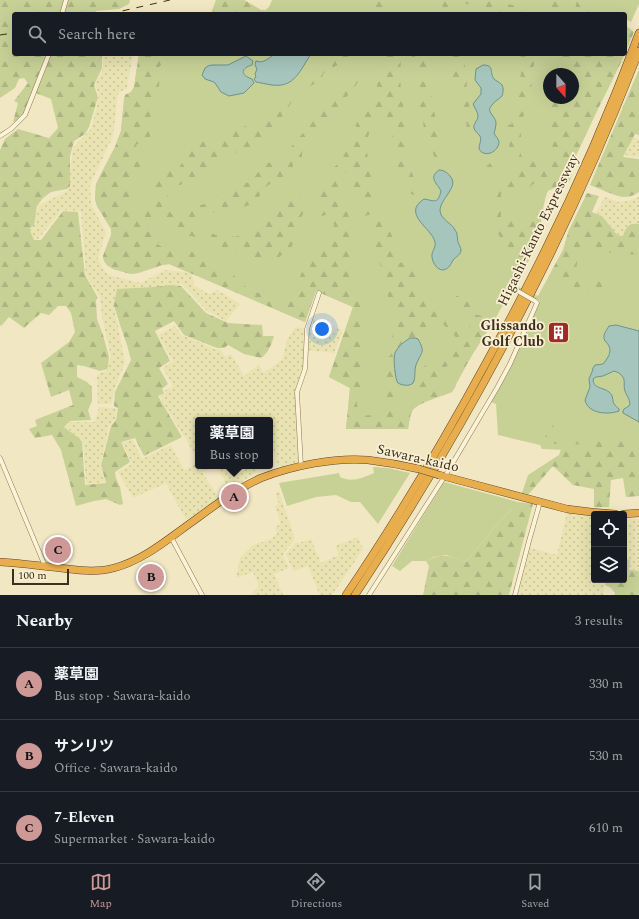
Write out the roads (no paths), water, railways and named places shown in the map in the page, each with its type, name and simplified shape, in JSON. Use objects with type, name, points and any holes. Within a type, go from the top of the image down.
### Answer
[{"type":"highway","name":"Higashi-Kanto Expressway","points":[[346,595],[438,449],[528,284],[578,180],[639,33]]},
{"type":"highway","name":"Higashi-Kanto Expressway","points":[[355,595],[436,467],[511,333],[538,281],[584,182],[608,128],[639,51]]},
{"type":"highway","name":"Sawara-kaido","points":[[0,562],[84,571],[112,569],[139,558],[226,498],[261,478],[301,466],[357,459],[397,464],[540,502],[576,510],[591,512]]},
{"type":"highway","points":[[627,514],[639,514]]},
{"type":"street","points":[[63,12],[66,0]]},
{"type":"street","points":[[0,136],[11,129],[25,115],[48,56]]},
{"type":"street","points":[[369,595],[510,364],[537,303],[514,289]]},
{"type":"street","points":[[301,466],[297,392],[305,368],[307,329],[319,293]]},
{"type":"street","points":[[0,458],[45,566]]},
{"type":"street","points":[[515,595],[528,541],[540,502]]},
{"type":"street","points":[[170,537],[202,595]]},
{"type":"water","points":[[246,56],[253,61],[252,65],[248,66],[243,72],[245,76],[252,79],[254,83],[244,93],[229,96],[221,92],[214,82],[205,79],[202,75],[205,68],[208,66],[228,65]]},
{"type":"water","points":[[272,56],[310,56],[300,72],[292,81],[280,85],[256,82],[254,79],[256,77],[255,74],[257,69],[255,65],[256,61],[264,61]]},
{"type":"water","points":[[483,65],[489,66],[494,79],[503,86],[502,96],[490,107],[490,112],[496,121],[494,133],[499,142],[497,148],[488,154],[479,149],[481,138],[474,128],[478,116],[473,104],[481,94],[481,88],[475,80],[476,69]]},
{"type":"water","points":[[439,170],[446,172],[452,180],[453,184],[441,206],[440,211],[442,217],[454,228],[461,251],[449,267],[443,270],[436,267],[433,262],[432,254],[435,242],[433,237],[417,216],[416,210],[418,205],[424,199],[436,201],[439,198],[441,191],[434,180],[434,176]]},
{"type":"water","points":[[616,325],[639,331],[639,422],[623,413],[624,409],[629,406],[630,403],[624,389],[623,378],[620,374],[614,371],[603,376],[596,377],[593,379],[593,382],[596,386],[607,390],[611,394],[614,404],[619,411],[604,413],[594,411],[587,405],[585,400],[590,387],[589,379],[593,368],[595,365],[603,364],[609,353],[609,346],[604,339],[605,333],[609,326]]},
{"type":"water","points":[[410,338],[418,339],[422,347],[422,352],[415,367],[413,383],[409,385],[402,385],[398,383],[396,378],[394,355],[399,346]]},
{"type":"railway","points":[[118,12],[170,0]]},
{"type":"railway","points":[[0,35],[12,33]]},
{"type":"place","name":"Glissando Golf Club","points":[[559,333]]},
{"type":"place","name":"薬草園","points":[[234,497]]},
{"type":"place","name":"7-Eleven","points":[[58,550]]},
{"type":"place","name":"サンリツ","points":[[151,577]]}]
